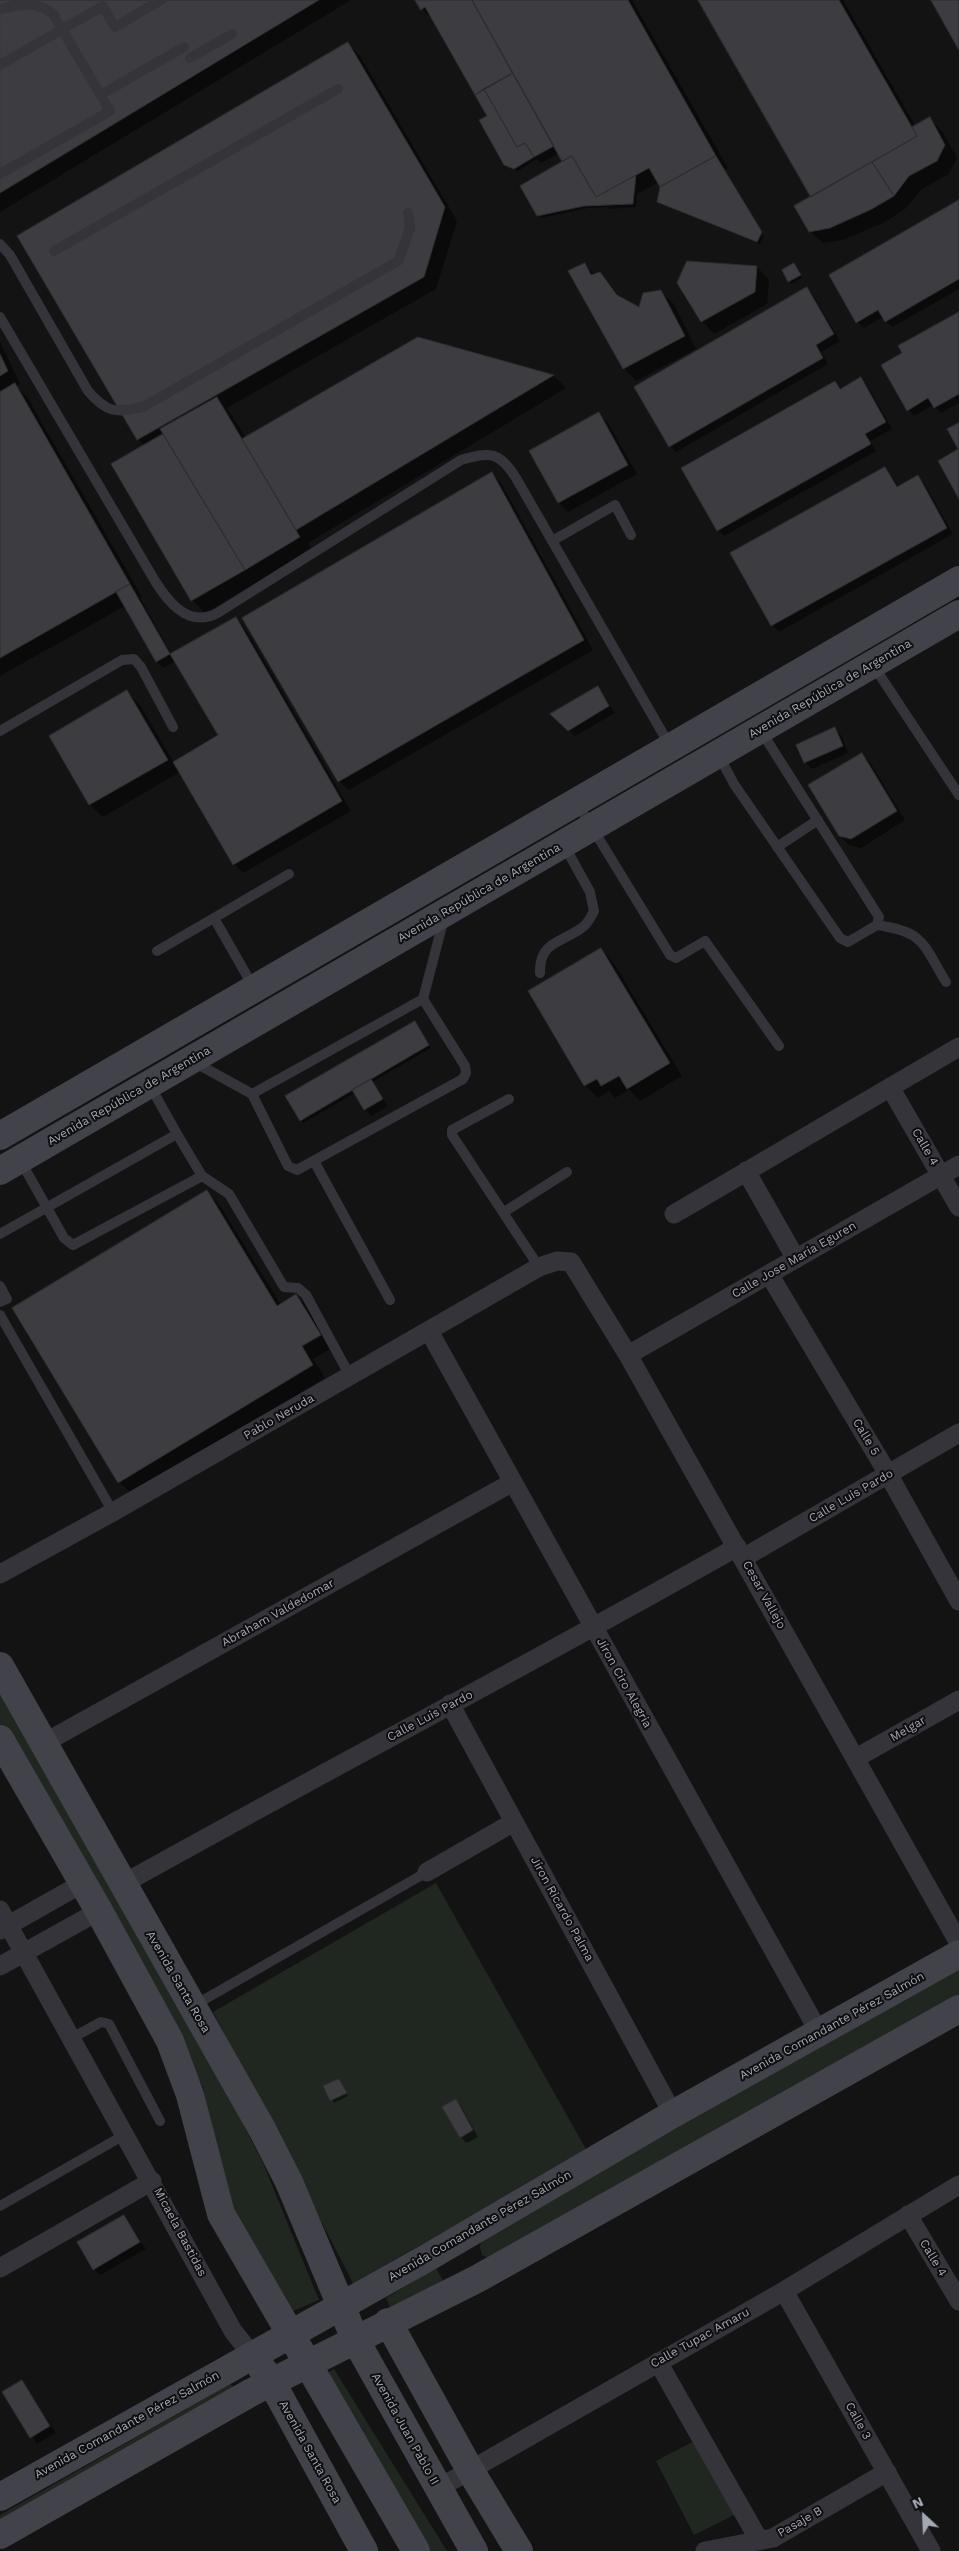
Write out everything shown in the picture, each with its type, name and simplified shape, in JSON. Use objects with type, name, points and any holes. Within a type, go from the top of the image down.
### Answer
[{"type":"main road","points":[[0,1136],[959,580]]},
{"type":"main road","name":"Avenida República de Argentina","points":[[10,1165],[959,614]]},
{"type":"main road","name":"Avenida Santa Rosa","points":[[0,1666],[262,2129],[288,2182],[340,2305]]},
{"type":"main road","points":[[0,1739],[99,1911],[170,2041],[181,2068],[220,2214],[291,2333],[416,2551]]},
{"type":"main road","name":"Avenida Comandante Pérez Salmón","points":[[0,2497],[457,2240],[673,2114],[820,2034],[959,1954]]},
{"type":"main road","points":[[0,2535],[271,2381],[477,2279],[959,2009]]},
{"type":"main road","points":[[457,2240],[453,2252],[456,2265],[464,2275],[477,2279]]},
{"type":"main road","name":"Avenida Juan Pablo II","points":[[340,2305],[354,2339],[474,2551]]},
{"type":"main road","points":[[388,2322],[470,2470],[520,2551]]},
{"type":"main road","name":"Avenida Santa Rosa","points":[[252,2355],[271,2381],[364,2551]]},
{"type":"street","points":[[674,1214],[959,1047]]},
{"type":"street","name":"Calle 4","points":[[890,1087],[959,1207]]},
{"type":"street","name":"Calle Jose María Eguren","points":[[628,1355],[959,1165]]},
{"type":"street","points":[[746,1171],[796,1259]]},
{"type":"street","name":"Pablo Neruda","points":[[0,1574],[113,1512],[539,1267],[557,1261]]},
{"type":"street","name":"Cesar Vallejo","points":[[557,1261],[571,1262],[628,1355],[959,1943]]},
{"type":"street","name":"Calle 5","points":[[769,1274],[888,1474],[959,1601]]},
{"type":"street","name":"Jíron Ciro Alegria","points":[[429,1331],[820,2034]]},
{"type":"street","name":"Calle Luis Pardo","points":[[123,1884],[450,1704],[888,1474],[959,1433]]},
{"type":"street","name":"Abraham Valdedomar","points":[[44,1743],[513,1482]]},
{"type":"street","name":"Melgar","points":[[856,1758],[959,1700]]},
{"type":"street","name":"Jíron Ricardo Palma","points":[[450,1704],[673,2114]]},
{"type":"street","points":[[427,1872],[514,1822]]},
{"type":"street","points":[[83,1883],[3,1922],[24,1952],[152,2181]]},
{"type":"street","points":[[0,1966],[99,1911]]},
{"type":"street","name":"Micaela Bastidas","points":[[0,2268],[152,2181],[234,2331],[252,2355]]},
{"type":"street","name":"Calle Tupac Amaru","points":[[439,2488],[784,2291],[959,2185]]},
{"type":"street","name":"Calle 4","points":[[908,2215],[959,2301]]},
{"type":"street","name":"Calle 3","points":[[784,2291],[931,2551]]},
{"type":"street","points":[[658,2362],[759,2540]]},
{"type":"street","name":"Pasaje B","points":[[705,2551],[773,2538],[887,2472]]},
{"type":"lane","points":[[0,65],[103,6],[115,27],[161,0]]},
{"type":"lane","points":[[0,9],[33,2],[44,4],[62,29],[110,111],[0,174]]},
{"type":"lane","points":[[190,58],[232,34]]},
{"type":"lane","points":[[100,95],[184,47]]},
{"type":"lane","points":[[54,251],[338,89]]},
{"type":"lane","points":[[0,244],[10,255],[88,391],[101,406],[120,412],[143,407],[398,261],[410,228],[408,213]]},
{"type":"lane","points":[[0,317],[166,599],[180,611],[194,617],[210,616],[227,607],[461,460],[481,454],[496,455],[507,464],[670,748]]},
{"type":"lane","points":[[552,541],[615,506],[631,535]]},
{"type":"lane","points":[[0,731],[122,660],[134,659],[141,667],[173,727]]},
{"type":"lane","points":[[873,664],[959,795]]},
{"type":"lane","points":[[760,730],[874,908],[879,918],[877,925]]},
{"type":"lane","points":[[718,754],[734,784],[843,942],[848,942],[877,925],[901,929],[918,936],[946,982]]},
{"type":"lane","points":[[577,802],[670,955],[676,958],[701,941],[705,941],[779,1046]]},
{"type":"lane","points":[[777,847],[818,820]]},
{"type":"lane","points":[[540,973],[540,960],[547,948],[584,926],[594,911],[590,892],[563,844]]},
{"type":"lane","points":[[157,951],[289,874]]},
{"type":"lane","points":[[252,1094],[423,999],[446,912]]},
{"type":"lane","points":[[214,918],[255,988]]},
{"type":"lane","points":[[191,1060],[252,1094],[288,1166],[297,1170],[463,1079],[466,1073],[464,1066],[423,999]]},
{"type":"lane","points":[[150,1084],[202,1176],[229,1194],[284,1287],[298,1288],[306,1295],[350,1376]]},
{"type":"lane","points":[[509,1099],[452,1130],[454,1140],[504,1212],[539,1267]]},
{"type":"lane","points":[[0,1234],[177,1134]]},
{"type":"lane","points":[[314,1161],[390,1300]]},
{"type":"lane","points":[[10,1165],[49,1208],[64,1238],[73,1245],[202,1176]]},
{"type":"lane","points":[[504,1212],[567,1172]]},
{"type":"lane","points":[[0,1286],[7,1299],[0,1302]]},
{"type":"lane","points":[[0,1315],[113,1512]]},
{"type":"lane","points":[[192,2006],[427,1872]]},
{"type":"lane","points":[[72,2038],[100,2022],[109,2024],[160,2120]]},
{"type":"lane","points":[[0,2206],[126,2134]]},
{"type":"shaded area","points":[[0,1681],[220,2079],[263,2163],[319,2300],[279,2317],[223,2202],[203,2087],[0,1724]]},
{"type":"shaded area","points":[[436,1883],[587,2151],[353,2283],[213,2012]]},
{"type":"shaded area","points":[[959,1969],[959,2000],[490,2259],[482,2255],[480,2247],[482,2236]]},
{"type":"shaded area","points":[[436,2268],[449,2292],[394,2316],[386,2298]]},
{"type":"shaded area","points":[[334,2369],[447,2551],[418,2551],[315,2380]]},
{"type":"shaded area","points":[[230,2384],[240,2392],[0,2534],[0,2515]]},
{"type":"shaded area","points":[[698,2439],[736,2514],[694,2535],[656,2461]]},
{"type":"building","points":[[0,0],[319,0],[0,193]]},
{"type":"building","points":[[415,0],[472,0],[513,73],[475,95],[425,7],[421,10]]},
{"type":"building","points":[[472,0],[628,0],[716,156],[660,187],[649,168],[596,197],[572,156],[562,161]]},
{"type":"building","points":[[698,0],[839,0],[917,136],[811,197]]},
{"type":"building","points":[[931,0],[959,0],[959,50]]},
{"type":"building","points":[[348,42],[445,207],[424,277],[137,440],[17,236]]},
{"type":"building","points":[[513,73],[554,146],[534,157],[525,143],[517,147],[484,89]]},
{"type":"building","points":[[484,89],[517,147],[525,143],[534,157],[514,169],[504,165],[479,120],[487,116],[475,95]]},
{"type":"building","points":[[930,117],[945,145],[937,161],[909,176],[894,196],[872,162],[917,136],[912,127]]},
{"type":"building","points":[[572,156],[596,197],[636,175],[633,204],[584,206],[537,216],[520,186]]},
{"type":"building","points":[[716,156],[762,232],[757,242],[657,202],[660,187]]},
{"type":"building","points":[[872,162],[894,196],[872,209],[830,228],[809,232],[794,206]]},
{"type":"building","points":[[959,200],[959,279],[885,322],[878,310],[856,323],[829,275]]},
{"type":"building","points":[[687,261],[757,266],[755,292],[701,322],[677,283]]},
{"type":"building","points":[[585,263],[591,275],[600,272],[617,295],[639,307],[643,293],[661,290],[685,336],[623,369],[568,271]]},
{"type":"building","points":[[794,263],[801,275],[788,282],[782,270]]},
{"type":"building","points":[[807,287],[834,334],[816,345],[823,358],[669,447],[634,387]]},
{"type":"building","points":[[959,312],[959,394],[934,408],[928,398],[907,411],[881,365],[902,353],[898,346]]},
{"type":"building","points":[[418,337],[554,375],[296,530],[242,439]]},
{"type":"building","points":[[0,354],[8,371],[0,376]]},
{"type":"building","points":[[861,377],[886,422],[865,434],[871,444],[717,531],[681,468],[835,381],[840,389]]},
{"type":"building","points":[[15,383],[130,584],[0,658],[0,392]]},
{"type":"building","points":[[217,397],[300,537],[245,570],[160,429]]},
{"type":"building","points":[[599,412],[628,465],[558,503],[529,451]]},
{"type":"building","points":[[959,423],[959,499],[938,461],[958,449],[947,429]]},
{"type":"building","points":[[163,434],[245,570],[191,601],[111,464]]},
{"type":"building","points":[[885,467],[897,487],[918,475],[947,528],[771,626],[730,553]]},
{"type":"building","points":[[492,472],[584,640],[338,782],[242,618]]},
{"type":"building","points":[[130,584],[170,654],[156,662],[116,592]]},
{"type":"building","points":[[236,617],[342,801],[233,865],[173,762],[218,735],[170,654]]},
{"type":"building","points":[[598,686],[609,706],[568,731],[550,714]]},
{"type":"building","points":[[127,690],[168,760],[89,805],[49,736]]},
{"type":"building","points":[[835,727],[843,746],[804,763],[796,745]]},
{"type":"building","points":[[862,753],[897,811],[851,839],[839,836],[808,785]]},
{"type":"building","points":[[601,948],[670,1063],[627,1089],[619,1076],[601,1086],[597,1079],[584,1086],[528,991]]},
{"type":"building","points":[[415,1021],[429,1045],[300,1121],[285,1096]]},
{"type":"building","points":[[371,1079],[383,1099],[364,1110],[352,1090]]},
{"type":"building","points":[[207,1190],[277,1306],[296,1294],[321,1335],[302,1346],[313,1365],[118,1483],[12,1308]]},
{"type":"building","points":[[339,2079],[347,2093],[330,2101],[323,2086]]},
{"type":"building","points":[[456,2099],[473,2130],[460,2138],[442,2107]]},
{"type":"building","points":[[124,2215],[140,2242],[93,2270],[77,2242]]},
{"type":"building","points":[[22,2380],[50,2426],[30,2438],[2,2392]]}]
